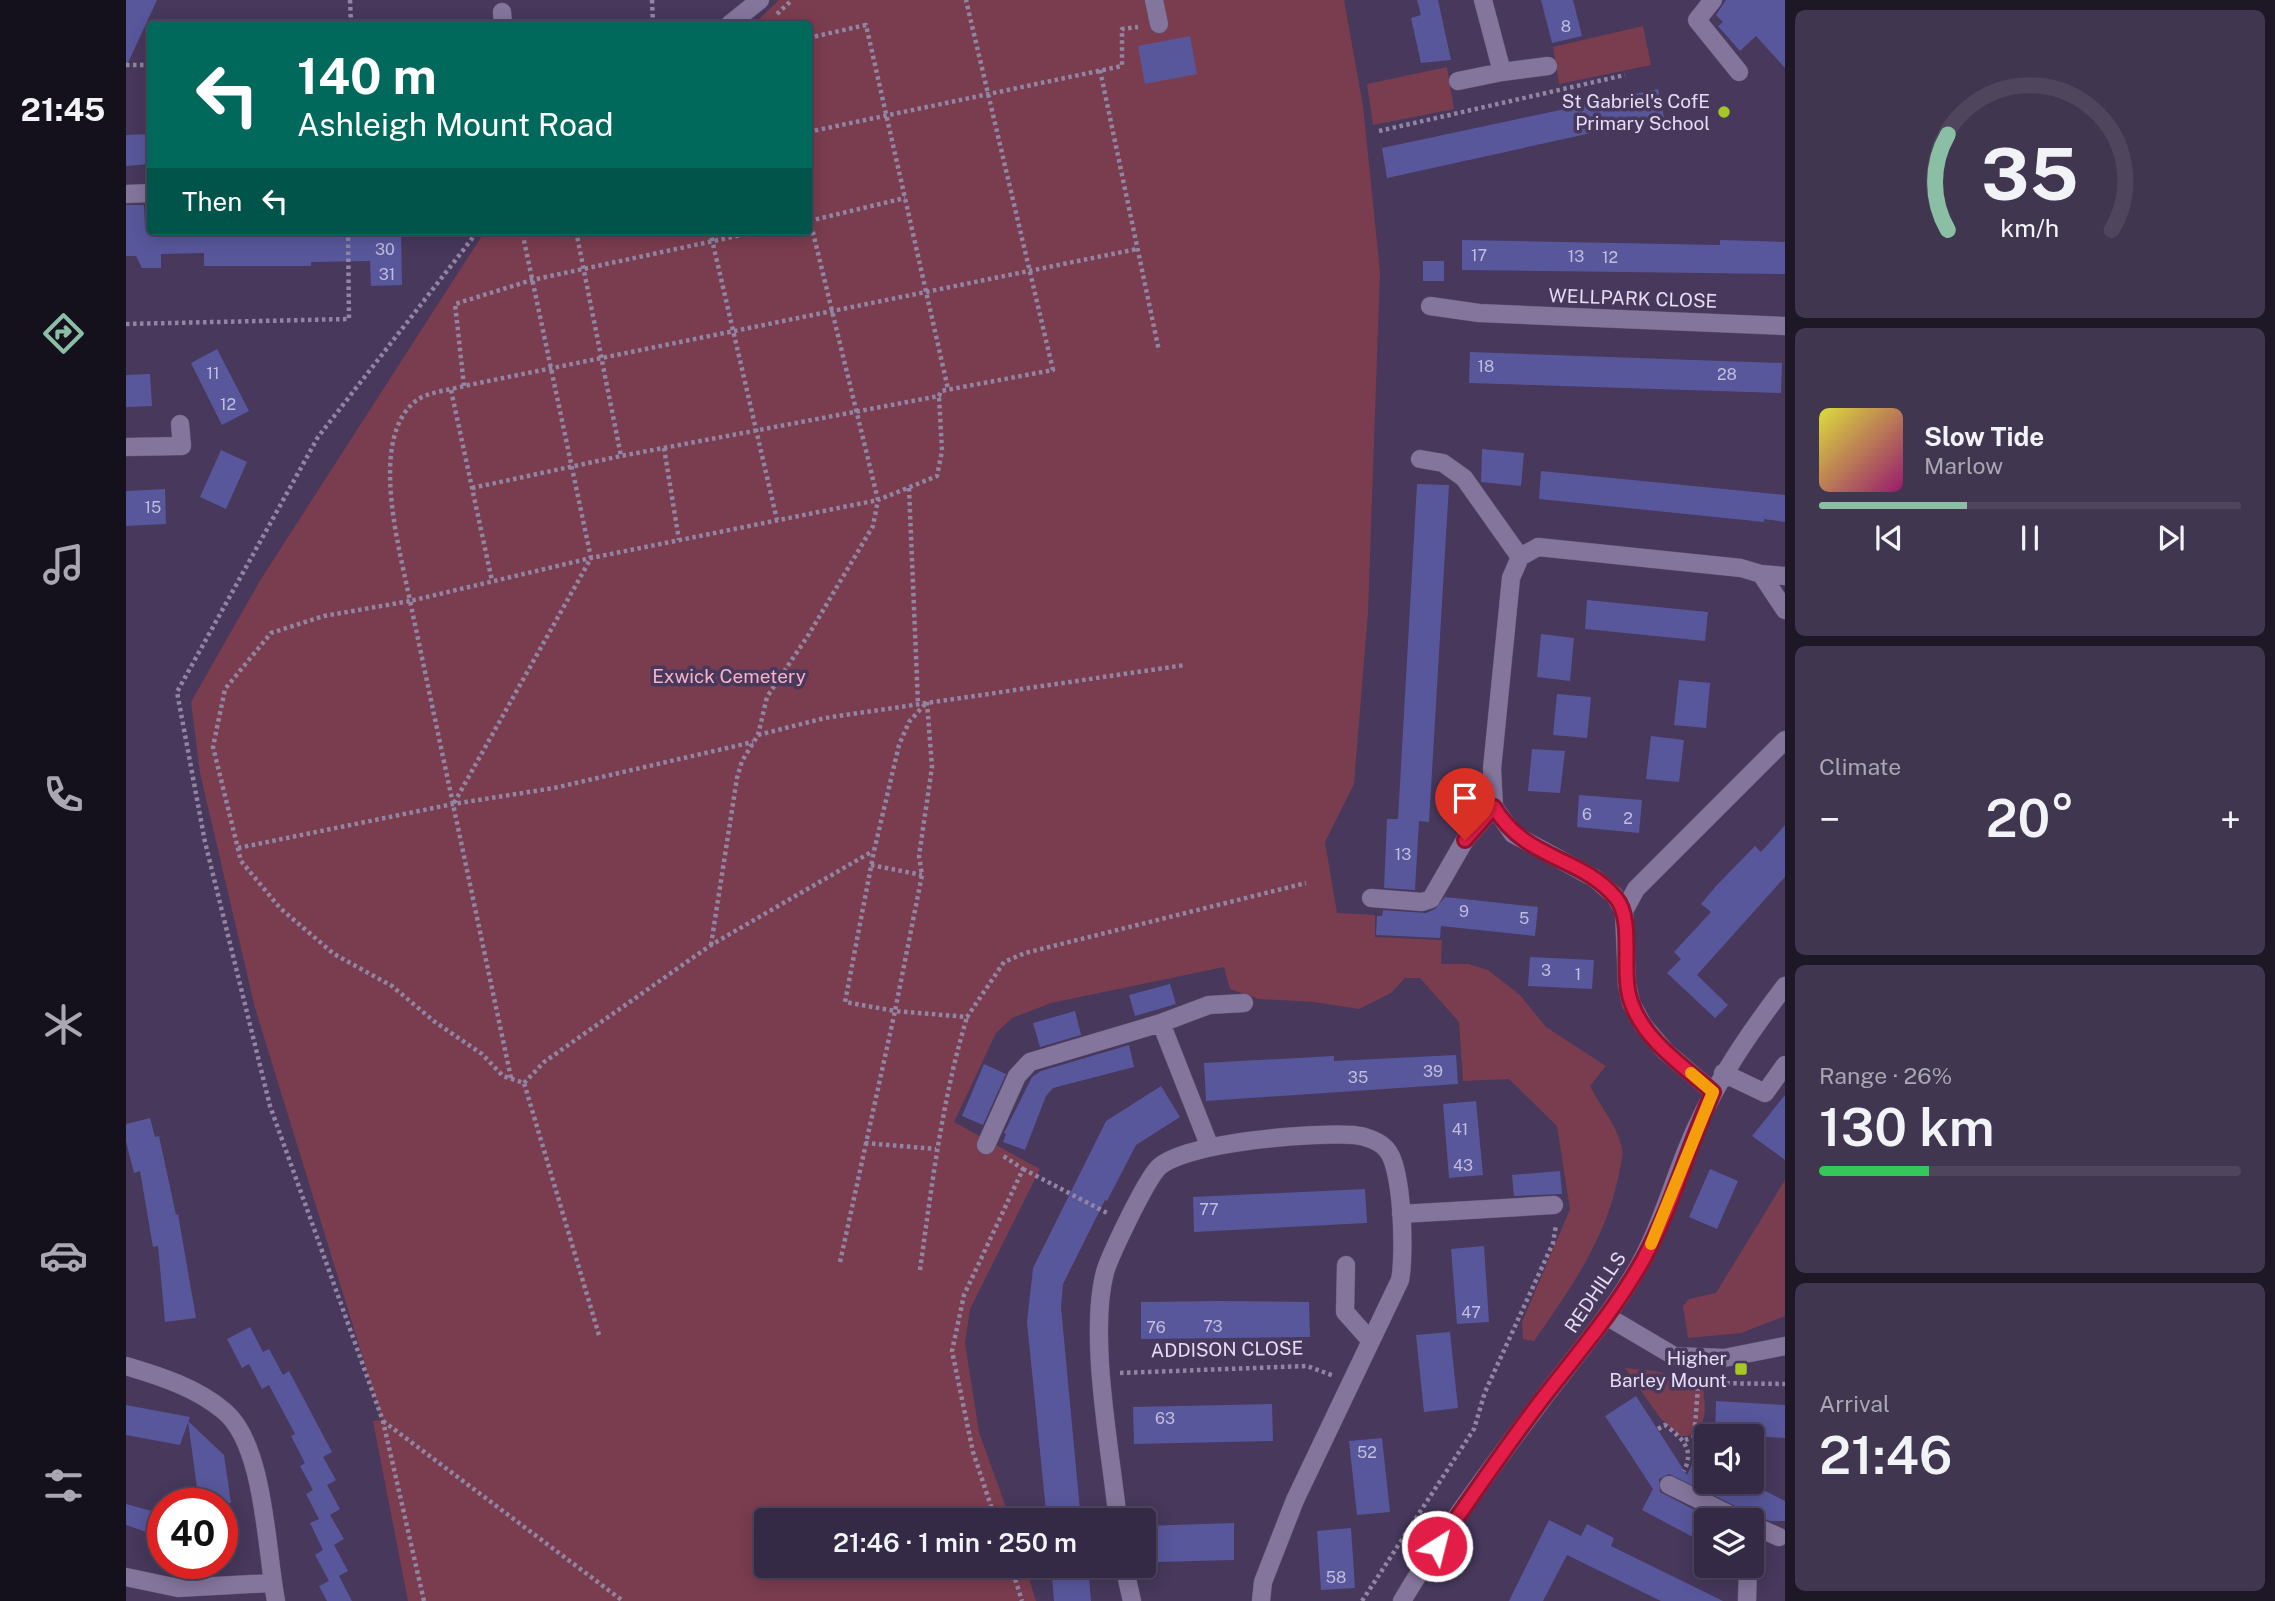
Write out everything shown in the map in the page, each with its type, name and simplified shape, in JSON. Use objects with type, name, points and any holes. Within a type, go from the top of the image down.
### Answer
[{"type":"street","points":[[734,21],[760,0]]},
{"type":"street","points":[[1154,0],[1158,24]]},
{"type":"street","points":[[1483,0],[1502,72]]},
{"type":"street","points":[[1713,0],[1697,20],[1739,72]]},
{"type":"street","points":[[1458,81],[1548,66]]},
{"type":"street","points":[[126,194],[147,193]]},
{"type":"street","name":"WELLPARK CLOSE","points":[[1430,306],[1479,313],[1785,326]]},
{"type":"street","points":[[126,447],[182,454],[180,424]]},
{"type":"street","points":[[1420,459],[1443,463],[1464,478],[1520,557]]},
{"type":"street","points":[[1713,1092],[1665,1051],[1643,1025],[1631,1003],[1627,985],[1624,911],[1614,895],[1594,877],[1530,846],[1513,834],[1494,807],[1492,769],[1511,578],[1520,557],[1538,547],[1741,568],[1761,574],[1785,576]]},
{"type":"street","points":[[1761,574],[1785,610]]},
{"type":"street","points":[[1624,911],[1636,889],[1785,740]]},
{"type":"street","points":[[1371,898],[1422,902],[1431,899],[1465,840],[1494,807]]},
{"type":"street","name":"REDHILLS","points":[[1402,1601],[1422,1567],[1542,1400],[1608,1317],[1658,1231],[1693,1133],[1723,1073],[1785,986]]},
{"type":"street","points":[[986,1145],[1017,1076],[1030,1062],[1209,1006],[1244,1003]]},
{"type":"street","points":[[1161,1023],[1209,1145]]},
{"type":"street","points":[[1723,1073],[1765,1093],[1785,1065]]},
{"type":"street","points":[[1117,1508],[1102,1373],[1099,1312],[1106,1270],[1158,1168],[1168,1161],[1209,1145],[1318,1136],[1364,1137],[1379,1143],[1392,1156],[1401,1214],[1405,1259],[1400,1280],[1294,1500],[1263,1582],[1261,1601]]},
{"type":"street","points":[[1401,1214],[1554,1205]]},
{"type":"street","points":[[1346,1265],[1345,1312],[1370,1340]]},
{"type":"street","points":[[1608,1317],[1674,1356],[1724,1358],[1785,1346]]},
{"type":"street","points":[[126,1366],[186,1387],[224,1411],[242,1432],[254,1465],[276,1601]]},
{"type":"street","points":[[1669,1485],[1713,1508]]},
{"type":"street","points":[[1764,1531],[1779,1536]]},
{"type":"street","points":[[126,1577],[148,1584],[178,1588],[272,1583]]},
{"type":"street","points":[[1127,1578],[1132,1601]]},
{"type":"street","points":[[1747,1601],[1748,1578]]},
{"type":"path","points":[[350,0],[351,21]]},
{"type":"path","points":[[652,0],[653,21]]},
{"type":"path","points":[[524,1083],[503,1076],[482,1054],[435,1022],[392,986],[334,954],[280,908],[241,861],[213,747],[225,689],[271,633],[324,616],[410,601],[591,558],[878,499],[909,488],[937,476],[942,451],[939,396],[942,391],[1053,370],[966,0]]},
{"type":"path","points":[[812,131],[1122,66],[1122,29],[1158,24]]},
{"type":"path","points":[[812,37],[866,25],[948,390]]},
{"type":"path","points":[[126,65],[147,65]]},
{"type":"path","points":[[1100,71],[1159,351]]},
{"type":"path","points":[[1380,131],[1625,75]]},
{"type":"path","points":[[812,220],[905,198]]},
{"type":"path","points":[[711,945],[737,778],[758,735],[767,697],[809,634],[873,526],[878,499],[812,232]]},
{"type":"path","points":[[126,324],[349,319],[348,235]]},
{"type":"path","points":[[424,1601],[383,1421],[270,1106],[205,842],[177,692],[318,438],[475,235]]},
{"type":"path","points":[[453,804],[591,558],[523,235]]},
{"type":"path","points":[[577,235],[621,456]]},
{"type":"path","points":[[711,235],[777,520]]},
{"type":"path","points":[[464,386],[455,304],[532,280],[741,235]]},
{"type":"path","points":[[512,1079],[410,601],[390,490],[397,423],[418,398],[464,386],[734,334],[1137,249]]},
{"type":"path","points":[[451,390],[492,581]]},
{"type":"path","points":[[472,488],[621,456],[939,396]]},
{"type":"path","points":[[664,448],[679,540]]},
{"type":"path","points":[[909,488],[918,704]]},
{"type":"path","points":[[758,735],[825,718],[1185,665]]},
{"type":"path","points":[[927,702],[909,722],[899,746],[871,865],[845,1002],[895,1012],[967,1017]]},
{"type":"path","points":[[840,1262],[922,875],[919,856],[932,767],[927,702]]},
{"type":"path","points":[[238,848],[453,804],[554,788],[754,742]]},
{"type":"path","points":[[524,1083],[544,1062],[711,945],[874,851]]},
{"type":"path","points":[[871,865],[922,875]]},
{"type":"path","points":[[920,1270],[936,1149],[951,1070],[967,1017],[1004,962],[1025,953],[1306,884]]},
{"type":"path","points":[[524,1083],[599,1335]]},
{"type":"path","points":[[865,1143],[936,1149]]},
{"type":"path","points":[[986,1145],[1102,1211]]},
{"type":"path","points":[[992,1508],[973,1452],[952,1351],[964,1295],[1023,1168]]},
{"type":"path","points":[[1362,1601],[1434,1485],[1474,1429],[1485,1392],[1553,1243],[1557,1223],[1554,1205]]},
{"type":"path","name":"ADDISON CLOSE","points":[[1102,1373],[1307,1366],[1350,1381]]},
{"type":"path","points":[[1685,1440],[1694,1437],[1698,1388],[1712,1383]]},
{"type":"path","points":[[383,1421],[623,1601]]},
{"type":"path","points":[[1658,1429],[1665,1425],[1685,1440],[1689,1451],[1687,1464]]},
{"type":"path","points":[[1015,1578],[1022,1601]]},
{"type":"green space","name":"Exwick Cemetery","points":[[779,0],[1344,0],[1363,106],[1380,271],[1368,613],[1354,784],[1325,842],[1337,913],[1375,915],[1375,937],[1442,940],[1441,964],[1468,964],[1488,970],[1520,995],[1546,1027],[1606,1066],[1590,1086],[1612,1123],[1622,1148],[1613,1198],[1596,1241],[1561,1302],[1534,1341],[1523,1339],[1522,1322],[1570,1209],[1557,1126],[1509,1079],[1463,1081],[1459,1022],[1420,978],[1405,978],[1391,993],[1359,1009],[1314,1002],[1259,999],[1230,989],[1224,967],[1051,1003],[1012,1018],[996,1033],[954,1122],[1040,1169],[970,1309],[965,1343],[979,1432],[1006,1508],[754,1508],[754,1578],[1029,1578],[1036,1601],[408,1601],[373,1421],[382,1420],[255,1008],[200,773],[191,702],[261,579],[482,235],[812,235],[812,21],[757,21]]},
{"type":"green space","points":[[1643,26],[1651,65],[1559,84],[1553,47]]},
{"type":"green space","points":[[1447,67],[1454,109],[1373,125],[1367,84]]},
{"type":"green space","points":[[1785,1180],[1785,1316],[1741,1333],[1688,1338],[1683,1306],[1689,1299],[1716,1293]]},
{"type":"green space","points":[[1625,1368],[1654,1371],[1702,1383],[1704,1418],[1702,1424],[1694,1424],[1694,1433],[1680,1436],[1661,1419]]},
{"type":"building","points":[[126,0],[157,0],[147,21],[126,67]]},
{"type":"building","points":[[1417,0],[1438,0],[1451,60],[1421,63],[1411,18],[1421,15]]},
{"type":"building","points":[[1541,0],[1573,0],[1582,36],[1552,43]]},
{"type":"building","points":[[1726,0],[1785,0],[1785,68],[1756,36],[1740,51],[1718,26],[1723,22],[1716,15]]},
{"type":"building","points":[[1190,36],[1197,74],[1145,84],[1138,46]]},
{"type":"building","points":[[1658,89],[1664,117],[1387,178],[1382,148]]},
{"type":"building","points":[[147,134],[147,164],[126,166],[126,135]]},
{"type":"building","points":[[126,205],[144,205],[147,235],[401,235],[402,285],[371,286],[370,261],[311,262],[311,266],[204,266],[204,253],[161,254],[161,268],[142,268],[136,256],[126,256]]},
{"type":"building","points":[[1462,240],[1720,245],[1720,240],[1785,242],[1785,274],[1462,270]]},
{"type":"building","points":[[1423,261],[1444,261],[1444,281],[1423,281]]},
{"type":"building","points":[[217,349],[249,411],[222,425],[191,363]]},
{"type":"building","points":[[1470,352],[1782,363],[1781,393],[1469,383]]},
{"type":"building","points":[[150,374],[152,406],[126,407],[126,375]]},
{"type":"building","points":[[1482,449],[1524,453],[1521,486],[1481,482]]},
{"type":"building","points":[[221,450],[247,462],[226,509],[200,497]]},
{"type":"building","points":[[1541,471],[1785,495],[1785,522],[1539,499]]},
{"type":"building","points":[[1417,484],[1449,485],[1429,822],[1419,821],[1415,890],[1384,888],[1387,819],[1398,819]]},
{"type":"building","points":[[165,489],[166,524],[126,526],[126,491]]},
{"type":"building","points":[[1587,600],[1708,612],[1705,641],[1585,629]]},
{"type":"building","points":[[1541,634],[1574,638],[1570,681],[1537,677]]},
{"type":"building","points":[[1679,680],[1710,683],[1706,728],[1674,725]]},
{"type":"building","points":[[1557,694],[1591,697],[1587,738],[1553,735]]},
{"type":"building","points":[[1651,736],[1684,740],[1679,782],[1646,779]]},
{"type":"building","points":[[1532,749],[1565,751],[1560,793],[1528,791]]},
{"type":"building","points":[[1579,795],[1642,800],[1639,833],[1577,827]]},
{"type":"building","points":[[1785,825],[1785,877],[1697,975],[1728,1005],[1715,1018],[1667,973],[1681,959],[1674,952],[1711,912],[1701,904],[1716,886],[1755,846],[1761,852]]},
{"type":"building","points":[[1445,897],[1538,907],[1535,936],[1441,926],[1440,938],[1376,935],[1377,916],[1382,916],[1383,910],[1426,913],[1435,909]]},
{"type":"building","points":[[1530,957],[1594,960],[1592,989],[1528,986]]},
{"type":"building","points":[[1170,984],[1176,1004],[1135,1016],[1129,995]]},
{"type":"building","points":[[1075,1011],[1081,1035],[1040,1047],[1033,1023]]},
{"type":"building","points":[[1129,1045],[1134,1067],[1053,1088],[1046,1096],[1025,1150],[1003,1142],[1004,1133],[1032,1077],[1041,1071]]},
{"type":"building","points":[[1456,1055],[1458,1084],[1206,1101],[1204,1063],[1334,1056],[1334,1061]]},
{"type":"building","points":[[984,1064],[1006,1074],[983,1125],[962,1116]]},
{"type":"building","points":[[1161,1086],[1180,1117],[1136,1145],[1063,1284],[1061,1307],[1080,1508],[1046,1508],[1027,1322],[1033,1268],[1106,1121]]},
{"type":"building","points":[[1785,1095],[1785,1160],[1752,1136]]},
{"type":"building","points":[[1476,1101],[1483,1175],[1449,1178],[1443,1104]]},
{"type":"building","points":[[150,1118],[155,1137],[159,1136],[176,1215],[178,1214],[196,1318],[165,1322],[158,1246],[153,1247],[140,1171],[134,1173],[126,1141],[126,1124]]},
{"type":"building","points":[[1710,1169],[1738,1181],[1717,1229],[1689,1217]]},
{"type":"building","points":[[1560,1171],[1562,1194],[1514,1196],[1512,1175]]},
{"type":"building","points":[[1365,1189],[1367,1223],[1194,1232],[1193,1197]]},
{"type":"building","points":[[1484,1246],[1489,1322],[1457,1324],[1451,1249]]},
{"type":"building","points":[[1141,1302],[1309,1302],[1310,1337],[1141,1339]]},
{"type":"building","points":[[250,1327],[263,1352],[269,1349],[283,1375],[289,1371],[332,1452],[323,1457],[336,1480],[327,1485],[340,1509],[330,1515],[344,1539],[334,1545],[348,1571],[339,1576],[352,1601],[327,1601],[319,1586],[329,1581],[315,1555],[323,1550],[310,1523],[319,1519],[306,1494],[313,1490],[300,1466],[305,1463],[291,1436],[295,1434],[269,1385],[262,1389],[249,1364],[242,1368],[227,1339]]},
{"type":"building","points":[[1450,1332],[1458,1408],[1424,1412],[1416,1335]]},
{"type":"building","points":[[1636,1396],[1687,1475],[1694,1461],[1694,1486],[1669,1474],[1659,1479],[1660,1492],[1694,1510],[1694,1538],[1642,1510],[1653,1489],[1605,1416]]},
{"type":"building","points":[[1716,1401],[1785,1405],[1785,1438],[1764,1437],[1764,1424],[1715,1424]]},
{"type":"building","points":[[1272,1404],[1273,1441],[1134,1444],[1133,1407]]},
{"type":"building","points":[[126,1405],[190,1417],[180,1445],[126,1435]]},
{"type":"building","points":[[188,1421],[224,1455],[229,1488],[197,1488]]},
{"type":"building","points":[[1382,1438],[1390,1512],[1357,1515],[1349,1441]]},
{"type":"building","points":[[1764,1490],[1785,1501],[1785,1521],[1764,1519],[1764,1508],[1740,1508],[1710,1494],[1764,1494]]},
{"type":"building","points":[[126,1504],[147,1510],[147,1532],[126,1525]]},
{"type":"building","points":[[1549,1520],[1581,1536],[1587,1524],[1614,1538],[1611,1546],[1723,1601],[1661,1601],[1567,1555],[1543,1601],[1509,1601]]},
{"type":"building","points":[[1234,1523],[1234,1560],[1156,1562],[1156,1526]]},
{"type":"building","points":[[1351,1528],[1355,1588],[1321,1590],[1317,1531]]},
{"type":"building","points":[[1052,1578],[1089,1578],[1091,1601],[1054,1601]]},
{"type":"slow traffic","points":[[1651,1244],[1693,1133],[1713,1092],[1691,1073]]},
{"type":"place","name":"St Gabriel's CofE Primary School","points":[[1724,112]]},
{"type":"place","name":"Higher Barley Mount","points":[[1741,1369]]},
{"type":"route","points":[[1437,1546],[1542,1400],[1608,1317],[1643,1261],[1658,1231],[1693,1133],[1713,1092],[1665,1051],[1643,1025],[1631,1003],[1625,965],[1624,911],[1614,895],[1594,877],[1530,846],[1513,834],[1494,807],[1465,840]]}]
